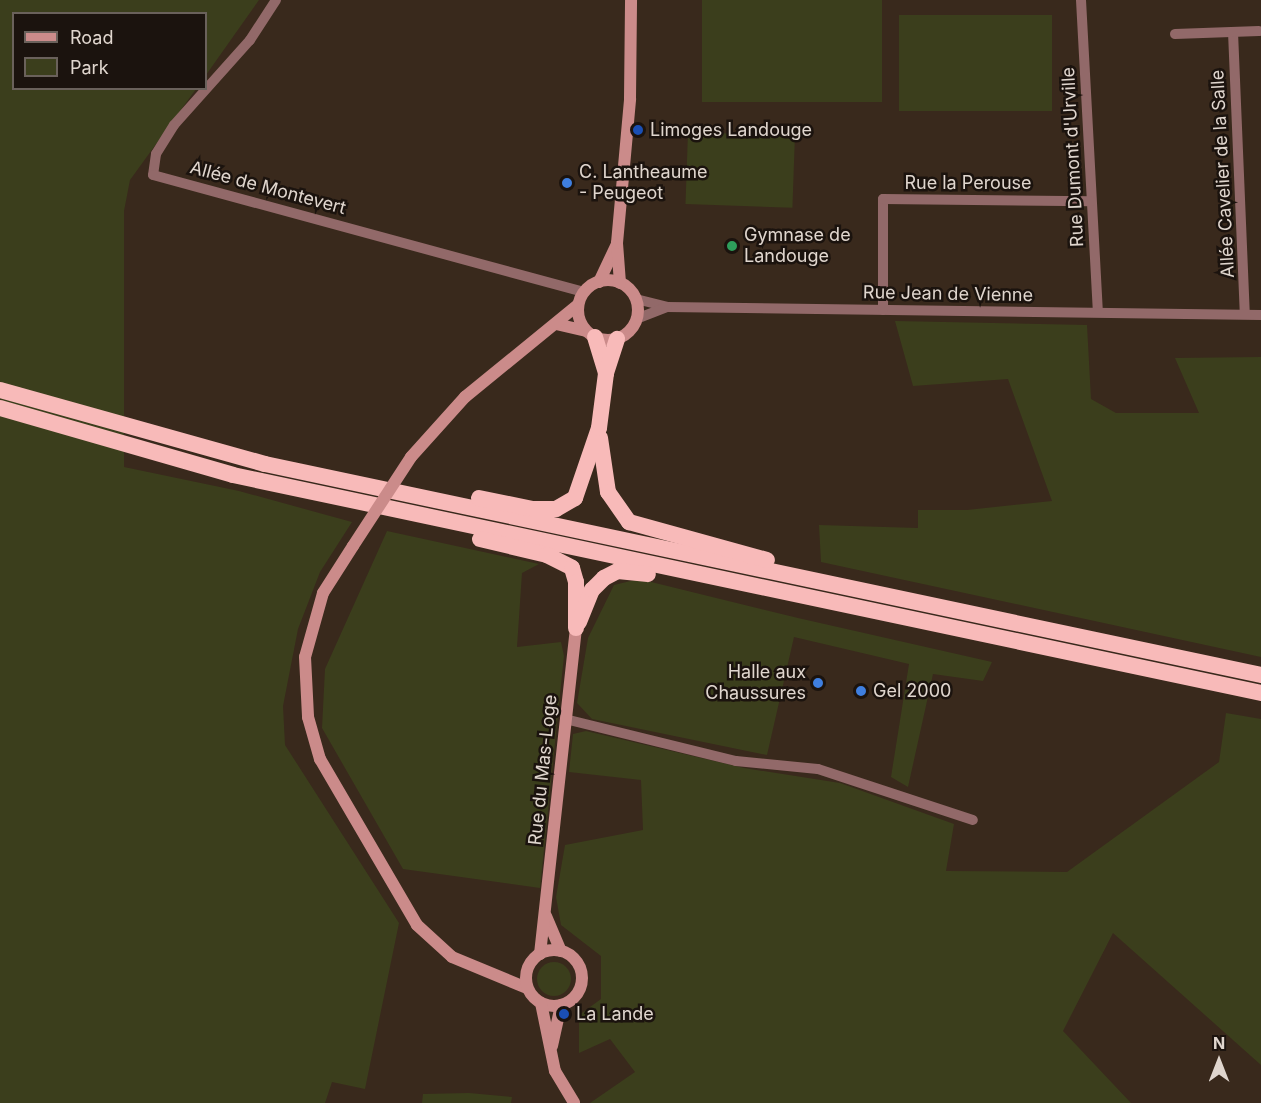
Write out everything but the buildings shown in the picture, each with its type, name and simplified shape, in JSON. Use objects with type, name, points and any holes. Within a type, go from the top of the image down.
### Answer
[{"type":"highway","points":[[591,334],[606,373]]},
{"type":"highway","points":[[265,464],[338,470],[533,509],[556,509],[575,498],[599,428],[606,373],[617,339]]},
{"type":"highway","points":[[0,390],[265,464],[1261,675]]},
{"type":"highway","points":[[0,408],[233,475],[1261,693]]},
{"type":"highway","points":[[599,428],[608,492],[629,522],[792,567],[814,581]]},
{"type":"highway","points":[[430,517],[469,537],[562,561],[572,568],[576,582],[576,628]]},
{"type":"highway","points":[[576,628],[592,590],[604,578],[618,571],[638,571],[688,582],[731,582]]},
{"type":"main road","points":[[556,324],[617,339],[628,333],[636,319],[636,299],[620,283],[618,243],[630,99],[631,0]]},
{"type":"main road","points":[[574,1103],[555,1071],[541,1003],[527,988],[502,980],[452,957],[417,925],[320,759],[308,717],[305,657],[323,593],[411,457],[465,397],[578,305],[584,292],[598,282],[618,243]]},
{"type":"main road","points":[[598,282],[620,283]]},
{"type":"main road","points":[[578,305],[579,320],[591,334]]},
{"type":"main road","name":"Rue du Mas-Loge","points":[[540,954],[576,628]]},
{"type":"main road","name":"Rue du Mas-Loge","points":[[546,916],[561,951]]},
{"type":"main road","points":[[502,980],[528,968],[540,954],[561,951],[577,963],[582,979],[575,997],[561,1005],[541,1003]]},
{"type":"main road","points":[[527,988],[528,968]]},
{"type":"main road","points":[[550,1053],[561,1005]]},
{"type":"street","name":"Allée de Montevert","points":[[207,88],[250,40],[276,0]]},
{"type":"street","name":"Rue Dumont d'Urville","points":[[1081,0],[1098,312]]},
{"type":"street","points":[[1176,34],[1259,31]]},
{"type":"street","name":"Allée Cavelier de la Salle","points":[[1233,32],[1245,314]]},
{"type":"street","name":"Allée de Montevert","points":[[205,90],[174,125],[156,154],[153,175],[584,292]]},
{"type":"street","name":"Rue la Perouse","points":[[883,310],[883,199],[1091,201]]},
{"type":"street","name":"Rue Jean de Vienne","points":[[636,299],[667,307],[1261,315]]},
{"type":"street","points":[[636,319],[667,307]]},
{"type":"street","points":[[565,719],[736,761],[818,769],[974,820]]},
{"type":"green space","points":[[0,0],[259,0],[207,74],[207,12],[12,12],[12,90],[195,90],[130,180],[124,211],[124,467],[239,491],[352,522],[320,572],[298,629],[283,706],[285,745],[399,923],[365,1089],[332,1082],[325,1103],[0,1103]]},
{"type":"green space","points":[[702,0],[882,0],[882,102],[702,102]]},
{"type":"green space","points":[[899,15],[1052,15],[1052,111],[899,111]]},
{"type":"green space","points":[[688,132],[795,136],[792,208],[685,204]]},
{"type":"green space","points":[[895,321],[1087,325],[1091,399],[1116,413],[1199,413],[1175,358],[1261,357],[1261,657],[821,562],[819,525],[918,528],[918,510],[967,510],[1052,501],[1008,379],[913,386]]},
{"type":"green space","points":[[387,531],[539,564],[522,573],[517,647],[561,642],[564,656],[540,888],[403,869],[322,728],[325,669]]},
{"type":"green space","points":[[639,579],[992,662],[983,681],[933,674],[908,787],[891,777],[909,664],[794,637],[767,755],[592,719],[577,703],[588,638],[614,585]]},
{"type":"green space","points":[[1226,713],[1261,719],[1261,1065],[1113,933],[1063,1031],[1131,1103],[590,1103],[635,1072],[610,1039],[579,1053],[579,1015],[601,999],[601,956],[561,925],[556,897],[565,845],[643,830],[641,780],[569,772],[573,734],[586,731],[744,768],[840,783],[954,824],[946,871],[1067,872],[1219,762]]},
{"type":"green space","points":[[554,962],[566,967],[571,979],[566,991],[554,996],[542,991],[537,979],[542,967]]},
{"type":"green space","points":[[469,1093],[512,1097],[511,1103],[422,1103],[423,1094]]},
{"type":"place","name":"Limoges Landouge","points":[[638,130]]},
{"type":"place","name":"C. Lantheaume - Peugeot","points":[[567,183]]},
{"type":"place","name":"Gymnase de Landouge","points":[[732,246]]},
{"type":"place","name":"Halle aux Chaussures","points":[[818,683]]},
{"type":"place","name":"Gel 2000","points":[[861,691]]},
{"type":"place","name":"La Lande","points":[[564,1014]]}]
